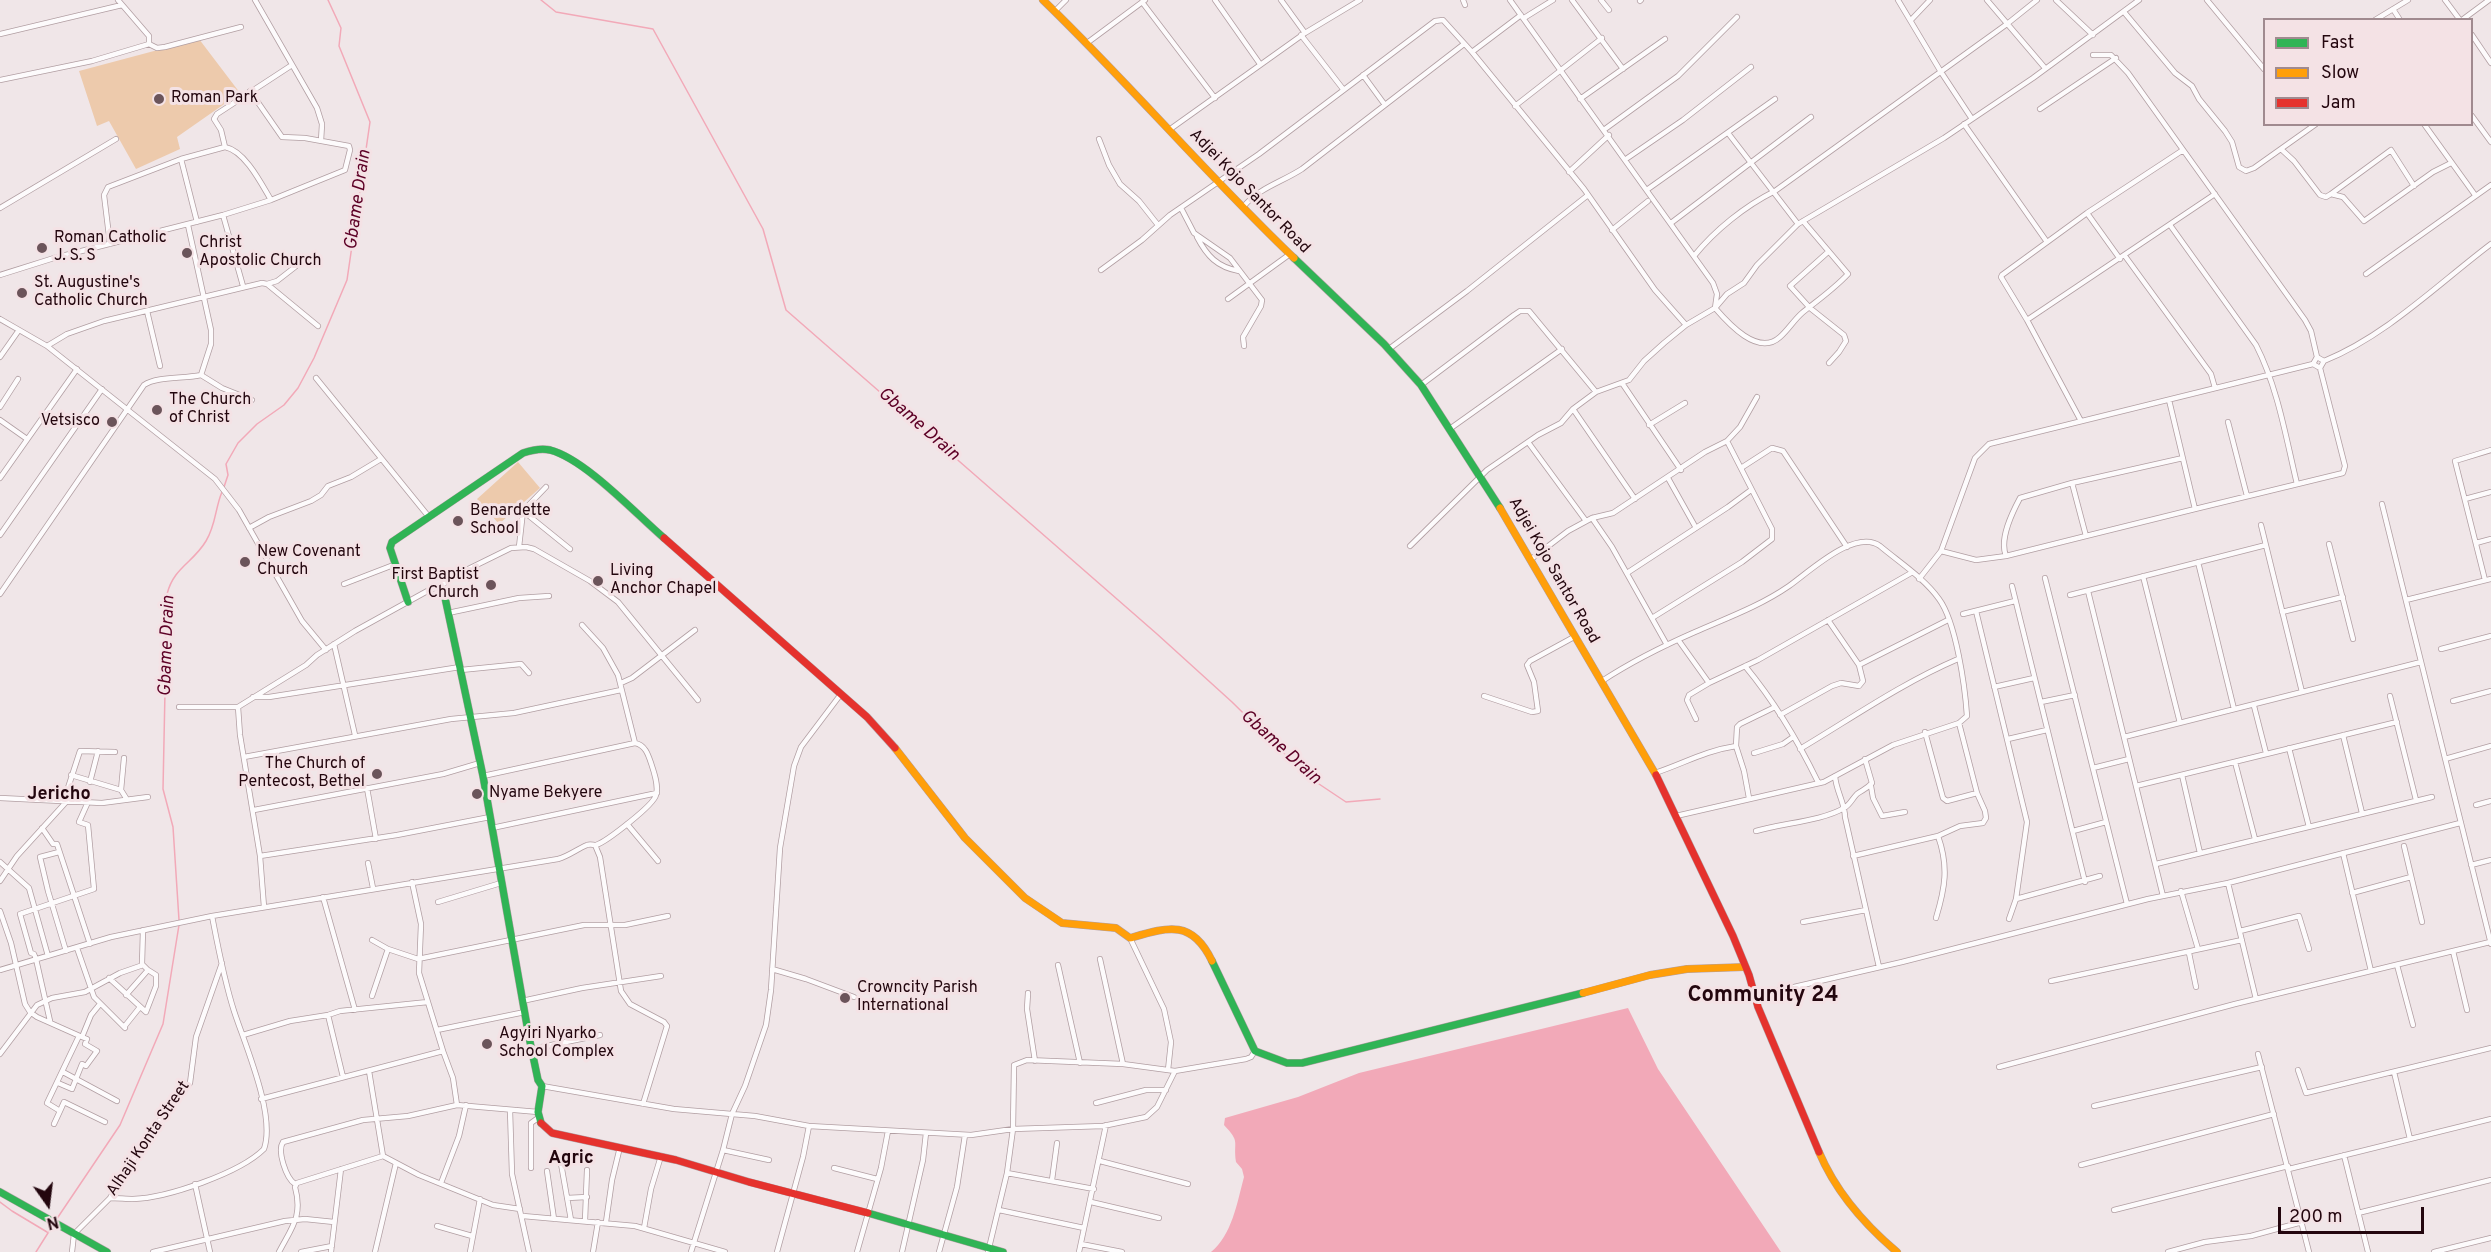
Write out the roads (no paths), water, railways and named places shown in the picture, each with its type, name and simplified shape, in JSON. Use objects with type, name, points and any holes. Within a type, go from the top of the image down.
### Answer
[{"type":"street","points":[[118,0],[149,36],[148,44]]},
{"type":"street","points":[[255,0],[320,116],[321,141]]},
{"type":"street","name":"Adjei Kojo Santor Road","points":[[1043,0],[1087,42],[1290,254],[1389,349],[1421,385],[1481,476],[1655,773],[1745,967],[1822,1160],[1851,1205],[1878,1236],[1897,1252]]},
{"type":"street","points":[[1055,11],[1066,0]]},
{"type":"street","points":[[1215,0],[1260,64]]},
{"type":"street","points":[[1281,0],[1343,89]]},
{"type":"street","points":[[1169,130],[1303,34],[1360,0]]},
{"type":"street","points":[[1510,0],[1580,99],[1605,129],[1713,283],[1717,294],[1715,308],[1731,327],[1753,342],[1769,342],[1780,338],[1848,273],[1768,186],[1728,134]]},
{"type":"street","points":[[1472,52],[1522,17],[1553,0]]},
{"type":"street","points":[[1572,0],[1623,69]]},
{"type":"street","points":[[1601,0],[1609,10]]},
{"type":"street","points":[[1898,0],[1972,119]]},
{"type":"street","points":[[1911,20],[1930,0]]},
{"type":"street","points":[[1988,0],[2045,68]]},
{"type":"street","points":[[1993,6],[1999,0]]},
{"type":"street","points":[[1694,256],[1710,235],[1941,72],[2037,0]]},
{"type":"street","points":[[2056,0],[2093,35]]},
{"type":"street","points":[[1410,546],[1481,476],[1528,442],[1562,423],[1573,409],[1596,392],[1622,383],[1637,373],[1644,361],[1664,343],[1715,308],[1727,294],[1744,284],[1757,265],[1801,222],[1858,187],[1891,171],[1972,119],[2093,35],[2139,0]]},
{"type":"street","points":[[2207,0],[2263,67]]},
{"type":"street","points":[[2378,18],[2408,0]]},
{"type":"street","points":[[2445,0],[2459,18]]},
{"type":"street","points":[[2464,18],[2489,0]]},
{"type":"street","points":[[1087,42],[1144,1],[1215,98]]},
{"type":"street","points":[[0,34],[122,5]]},
{"type":"street","points":[[2393,9],[2399,18]]},
{"type":"street","points":[[2124,12],[2175,73],[2192,86],[2199,99],[2232,142],[2240,167],[2246,171],[2251,170],[2313,126]]},
{"type":"street","points":[[1605,129],[1678,76],[1737,17]]},
{"type":"street","points":[[1101,270],[1142,240],[1158,225],[1435,21],[1443,20],[1472,52],[1588,195],[1655,290],[1686,326]]},
{"type":"street","points":[[0,80],[92,61],[148,44],[157,48],[165,47],[241,27]]},
{"type":"street","points":[[2473,36],[2491,62]]},
{"type":"street","points":[[1515,106],[1602,38]]},
{"type":"street","points":[[1580,99],[1665,39]]},
{"type":"street","points":[[1244,206],[1253,196],[1302,169],[1464,45]]},
{"type":"street","points":[[2093,55],[2110,55],[2116,58],[2184,150],[2305,320],[2311,331],[2317,357],[2313,364]]},
{"type":"street","points":[[2040,109],[2116,58]]},
{"type":"street","points":[[225,147],[214,119],[217,114],[292,65]]},
{"type":"street","points":[[1626,159],[1683,120],[1751,67]]},
{"type":"street","points":[[1363,75],[1385,105]]},
{"type":"street","points":[[0,275],[54,258],[223,215],[271,200],[345,170],[349,146],[282,137],[250,91]]},
{"type":"street","points":[[1648,189],[1775,99]]},
{"type":"street","points":[[1671,223],[1811,117]]},
{"type":"street","points":[[2473,117],[2491,142]]},
{"type":"street","points":[[1964,124],[2047,242]]},
{"type":"street","points":[[2425,126],[2475,195]]},
{"type":"street","points":[[1569,172],[1609,135]]},
{"type":"street","points":[[0,208],[116,139]]},
{"type":"street","points":[[1099,140],[1120,184],[1139,201],[1158,225]]},
{"type":"street","points":[[110,244],[105,189],[182,159],[225,147],[235,152],[251,167],[271,200]]},
{"type":"street","points":[[2281,149],[2294,161],[2320,195],[2326,197],[2391,150],[2414,186]]},
{"type":"street","points":[[2081,422],[2027,320],[2001,277],[2087,213],[2184,150]]},
{"type":"street","points":[[182,159],[196,222]]},
{"type":"street","points":[[2331,194],[2343,197],[2364,221],[2440,168],[2451,163]]},
{"type":"street","points":[[2366,274],[2491,185]]},
{"type":"street","points":[[2027,320],[2215,194]]},
{"type":"street","points":[[1389,349],[1467,291],[1588,195]]},
{"type":"street","points":[[1612,230],[1648,201]]},
{"type":"street","points":[[1181,208],[1190,228],[1206,252],[1220,266],[1239,271]]},
{"type":"street","points":[[2087,213],[2156,298],[2211,374],[2215,388]]},
{"type":"street","points":[[223,215],[243,286]]},
{"type":"street","points":[[188,225],[211,330],[211,344],[201,375]]},
{"type":"street","points":[[2170,225],[2256,345],[2270,375],[2297,484]]},
{"type":"street","points":[[1197,237],[1230,258],[1263,303],[1243,337],[1244,346]]},
{"type":"street","points":[[1941,551],[1976,560],[2006,556],[2343,473],[2345,470],[2320,368],[2324,361],[2346,352],[2381,329],[2491,244]]},
{"type":"street","points":[[1828,252],[1790,285],[1810,308],[1844,335],[1846,341],[1829,363]]},
{"type":"street","points":[[1228,299],[1290,254]]},
{"type":"street","points":[[47,346],[67,334],[147,311],[243,286],[267,284],[296,267]]},
{"type":"street","points":[[267,284],[318,326]]},
{"type":"street","points":[[147,311],[160,366]]},
{"type":"street","points":[[1421,385],[1520,311],[1529,311],[1596,392]]},
{"type":"street","points":[[0,319],[47,346],[215,479],[228,494],[249,528],[296,611],[313,637],[326,650]]},
{"type":"street","points":[[0,357],[19,330]]},
{"type":"street","points":[[1451,429],[1562,349]]},
{"type":"street","points":[[2317,357],[2324,361]]},
{"type":"street","points":[[1919,579],[1941,551],[1975,458],[1989,444],[2313,364],[2320,368]]},
{"type":"street","points":[[0,478],[77,369]]},
{"type":"street","points":[[0,594],[148,382],[201,375],[222,388],[252,400]]},
{"type":"street","points":[[316,378],[429,517]]},
{"type":"street","points":[[0,407],[18,379]]},
{"type":"street","points":[[1622,383],[1681,470]]},
{"type":"street","points":[[0,535],[102,389]]},
{"type":"street","points":[[1530,560],[1562,535],[1592,518],[1613,513],[1705,452],[1727,441],[1740,427],[1756,397]]},
{"type":"street","points":[[2169,400],[2195,509]]},
{"type":"street","points":[[1649,425],[1685,403]]},
{"type":"street","points":[[1573,409],[1635,499]]},
{"type":"street","points":[[0,420],[27,439]]},
{"type":"street","points":[[2228,422],[2247,496]]},
{"type":"street","points":[[1653,618],[1768,543],[1773,534],[1727,441]]},
{"type":"street","points":[[1528,442],[1586,521]]},
{"type":"street","points":[[1741,468],[1772,448],[1783,451],[1847,547]]},
{"type":"street","points":[[408,602],[389,544],[528,450],[546,449],[564,455],[591,474],[888,738],[965,838],[1025,898],[1062,923],[1116,928],[1130,938],[1164,1009],[1171,1042],[1168,1070]]},
{"type":"street","points":[[2406,600],[2488,579],[2476,543],[2455,460],[2491,450]]},
{"type":"street","points":[[2006,556],[2004,540],[2020,498],[2072,483],[2183,458]]},
{"type":"street","points":[[249,528],[268,517],[321,495],[328,486],[351,477],[381,459]]},
{"type":"street","points":[[1668,478],[1696,528]]},
{"type":"street","points":[[2072,483],[2086,536]]},
{"type":"street","points":[[519,547],[522,511],[546,487]]},
{"type":"street","points":[[1627,573],[1751,490]]},
{"type":"street","points":[[2465,499],[2491,492]]},
{"type":"street","points":[[1998,1067],[2256,999],[2491,943],[2382,504]]},
{"type":"street","points":[[522,511],[570,549]]},
{"type":"street","points":[[1592,518],[1627,573],[1667,645]]},
{"type":"street","points":[[2260,525],[2302,692]]},
{"type":"street","points":[[2476,543],[2491,539]]},
{"type":"street","points":[[1602,681],[1667,645],[1770,598],[1830,555],[1859,542],[1875,543],[1937,596],[1954,635],[1967,716],[1959,723],[1925,732],[1865,759],[1824,782],[1676,816]]},
{"type":"street","points":[[2329,544],[2353,639]]},
{"type":"street","points":[[2070,595],[2266,545]]},
{"type":"street","points":[[179,707],[238,707],[380,616],[431,589],[440,587],[450,578],[498,554],[519,547],[534,549],[590,581],[611,596],[663,655],[698,700]]},
{"type":"street","points":[[2198,562],[2234,709]]},
{"type":"street","points":[[344,584],[396,564]]},
{"type":"street","points":[[1696,719],[1687,700],[1689,695],[1911,573]]},
{"type":"street","points":[[2143,576],[2180,723]]},
{"type":"street","points":[[2045,578],[2127,904]]},
{"type":"street","points":[[2012,586],[2085,882]]},
{"type":"street","points":[[440,587],[444,593],[471,717],[522,1001],[538,1080],[542,1086],[538,1115],[542,1125],[552,1133],[661,1156],[868,1213],[989,1250],[1003,1252]]},
{"type":"street","points":[[2088,591],[2157,864],[2163,896]]},
{"type":"street","points":[[448,613],[519,598],[549,596]]},
{"type":"street","points":[[2282,612],[2343,597]]},
{"type":"street","points":[[1963,614],[2015,601]]},
{"type":"street","points":[[1976,611],[2027,822],[2016,899],[2009,919]]},
{"type":"street","points":[[1780,715],[1832,686],[1842,683],[1859,686],[1863,681],[1859,664],[1828,620]]},
{"type":"street","points":[[1859,664],[1948,620]]},
{"type":"street","points":[[582,625],[610,657],[621,683],[635,743]]},
{"type":"street","points":[[621,683],[696,630]]},
{"type":"street","points":[[2441,649],[2491,636]]},
{"type":"street","points":[[1484,696],[1532,712],[1538,711],[1534,682],[1527,665],[1530,661],[1574,637]]},
{"type":"street","points":[[1679,641],[1708,683]]},
{"type":"street","points":[[334,644],[355,735]]},
{"type":"street","points":[[1800,749],[1879,699],[1958,659]]},
{"type":"street","points":[[2124,737],[2421,662]]},
{"type":"street","points":[[254,697],[279,696],[344,684],[460,668],[521,664],[529,673]]},
{"type":"street","points":[[1745,666],[1775,707],[1818,782]]},
{"type":"street","points":[[1994,687],[2034,678]]},
{"type":"street","points":[[244,757],[355,735],[471,717],[514,713],[621,690]]},
{"type":"street","points":[[2453,701],[2491,691]]},
{"type":"street","points":[[691,1252],[732,1114],[745,1086],[766,1025],[780,848],[794,766],[801,747],[841,694]]},
{"type":"street","points":[[2041,702],[2075,695]]},
{"type":"street","points":[[2390,696],[2416,800]]},
{"type":"street","points":[[2254,705],[2266,753]]},
{"type":"street","points":[[238,707],[260,856],[264,907]]},
{"type":"street","points":[[1749,798],[1736,746],[1737,727],[1775,707]]},
{"type":"street","points":[[2136,786],[2397,722]]},
{"type":"street","points":[[1853,856],[1938,836],[1960,826],[1983,823],[1986,818],[1985,811],[1977,793],[1959,723]]},
{"type":"street","points":[[2008,739],[2047,730]]},
{"type":"street","points":[[1925,732],[1942,798],[1947,801],[1977,793]]},
{"type":"street","points":[[2343,735],[2362,813]]},
{"type":"street","points":[[1754,753],[1783,744],[1793,737]]},
{"type":"street","points":[[0,968],[143,930],[212,916],[373,888],[558,860],[585,846],[595,845],[627,824],[650,806],[657,794],[646,751],[643,746],[635,743],[483,776]]},
{"type":"street","points":[[1655,773],[1705,752],[1736,746]]},
{"type":"street","points":[[2445,759],[2491,746]]},
{"type":"street","points":[[2289,748],[2309,827]]},
{"type":"street","points":[[0,881],[65,800],[80,751],[115,752]]},
{"type":"street","points":[[90,782],[98,751]]},
{"type":"street","points":[[124,758],[121,790],[126,798]]},
{"type":"street","points":[[1865,759],[1872,783],[1870,790],[1882,816],[1905,812]]},
{"type":"street","points":[[2093,768],[2129,759]]},
{"type":"street","points":[[2235,762],[2255,839]]},
{"type":"street","points":[[254,810],[443,774],[480,763]]},
{"type":"street","points":[[71,775],[121,790]]},
{"type":"street","points":[[2182,775],[2200,853]]},
{"type":"street","points":[[1835,776],[1838,793],[1845,808],[1853,856],[1879,967]]},
{"type":"street","points":[[1756,831],[1819,818],[1845,808],[1872,783]]},
{"type":"street","points":[[367,788],[376,838]]},
{"type":"street","points":[[492,828],[657,794]]},
{"type":"street","points":[[0,798],[88,802],[148,797]]},
{"type":"street","points":[[2157,864],[2432,797]]},
{"type":"street","points":[[2476,805],[2491,801]]},
{"type":"street","points":[[50,1021],[36,960],[31,952],[20,914],[94,889],[88,825],[79,822],[88,802]]},
{"type":"street","points":[[260,856],[490,818]]},
{"type":"street","points":[[2073,831],[2106,822]]},
{"type":"street","points":[[1755,996],[2181,891],[2228,883],[2460,823]]},
{"type":"street","points":[[627,824],[658,861]]},
{"type":"street","points":[[42,828],[53,844],[57,844],[90,944]]},
{"type":"street","points":[[1936,918],[1945,889],[1943,850],[1938,836]]},
{"type":"street","points":[[595,845],[600,857],[618,982],[624,999],[667,1026],[643,1104]]},
{"type":"street","points":[[2404,846],[2422,922]]},
{"type":"street","points":[[59,852],[40,857],[66,951]]},
{"type":"street","points":[[2343,853],[2371,971]]},
{"type":"street","points":[[2471,865],[2491,860]]},
{"type":"street","points":[[0,862],[29,888],[48,956]]},
{"type":"street","points":[[368,863],[373,888]]},
{"type":"street","points":[[2016,899],[2085,882],[2100,876]]},
{"type":"street","points":[[2352,893],[2411,877]]},
{"type":"street","points":[[412,882],[421,924],[418,959],[421,983],[451,1072],[457,1105]]},
{"type":"street","points":[[438,902],[501,883]]},
{"type":"street","points":[[2228,883],[2256,999]]},
{"type":"street","points":[[2181,891],[2198,949]]},
{"type":"street","points":[[323,897],[355,1010]]},
{"type":"street","points":[[1803,922],[1866,910]]},
{"type":"street","points":[[0,911],[25,1004],[30,1012],[87,1039],[85,1044],[97,1051],[86,1066],[82,1064],[72,1089],[58,1083]]},
{"type":"street","points":[[110,1198],[154,1197],[195,1184],[241,1166],[264,1149],[266,1134],[261,1099],[243,1035],[233,1010],[212,916]]},
{"type":"street","points":[[372,940],[388,949],[418,959],[584,925],[625,925],[668,916]]},
{"type":"street","points":[[2240,931],[2300,916],[2309,949]]},
{"type":"street","points":[[1130,938],[1177,928],[1194,936],[1207,950],[1255,1051],[1287,1063],[1302,1063],[1650,975],[1687,969],[1745,967]]},
{"type":"street","points":[[109,978],[146,1012],[156,986],[156,975],[143,965],[143,930]]},
{"type":"street","points":[[2050,981],[2242,940]]},
{"type":"street","points":[[77,948],[90,989],[100,1004],[124,1028],[140,1007]]},
{"type":"street","points":[[372,996],[388,949]]},
{"type":"street","points":[[2453,951],[2467,1010]]},
{"type":"street","points":[[2189,952],[2196,987]]},
{"type":"street","points":[[1100,959],[1123,1064]]},
{"type":"street","name":"Alhaji Konta Street","points":[[74,1234],[110,1198],[149,1134],[190,1083],[195,1037],[222,963]]},
{"type":"street","points":[[0,1054],[37,1005],[52,998],[85,992],[109,978],[143,965]]},
{"type":"street","points":[[1058,965],[1080,1063]]},
{"type":"street","points":[[2397,965],[2413,1025]]},
{"type":"street","points":[[772,969],[816,982],[854,997]]},
{"type":"street","points":[[126,996],[148,970]]},
{"type":"street","points":[[522,1001],[661,976]]},
{"type":"street","points":[[1028,993],[1027,1009],[1035,1061]]},
{"type":"street","points":[[243,1035],[290,1021],[328,1016],[340,1011],[428,1002]]},
{"type":"street","points":[[60,1111],[47,1103],[91,1015],[100,1004]]},
{"type":"street","points":[[437,1030],[525,1012]]},
{"type":"street","points":[[328,1016],[343,1077]]},
{"type":"street","points":[[532,1049],[600,1035]]},
{"type":"street","points":[[2298,1070],[2306,1093],[2491,1048]]},
{"type":"street","points":[[261,1099],[443,1051]]},
{"type":"street","points":[[989,1250],[1007,1173],[1013,1129],[1014,1065],[1021,1061],[1123,1064],[1175,1071],[1251,1058],[1255,1051]]},
{"type":"street","points":[[2258,1054],[2309,1252]]},
{"type":"street","points":[[2094,1106],[2262,1066]]},
{"type":"street","points":[[369,1071],[383,1156]]},
{"type":"street","points":[[542,1086],[643,1104],[809,1126],[965,1135],[1013,1129],[1107,1125],[1146,1117],[1157,1107],[1175,1071]]},
{"type":"street","points":[[63,1072],[117,1101]]},
{"type":"street","points":[[2394,1072],[2410,1139]]},
{"type":"street","points":[[1096,1103],[1146,1090],[1166,1090]]},
{"type":"street","points":[[54,1124],[64,1102],[105,1122]]},
{"type":"street","points":[[279,1252],[296,1220],[299,1204],[295,1184],[288,1177],[283,1159],[280,1145],[283,1142],[363,1120],[408,1116],[457,1105],[538,1115]]},
{"type":"street","points":[[441,1183],[459,1136],[466,1105]]},
{"type":"street","points":[[510,1110],[510,1155],[529,1252]]},
{"type":"street","points":[[2081,1165],[2274,1114]]},
{"type":"street","points":[[531,1168],[530,1128],[538,1115]]},
{"type":"street","points":[[2114,1210],[2491,1119]]},
{"type":"street","points":[[1079,1252],[1107,1125]]},
{"type":"street","points":[[777,1252],[809,1126]]},
{"type":"street","points":[[857,1252],[888,1131]]},
{"type":"street","points":[[902,1252],[923,1160],[926,1133]]},
{"type":"street","points":[[939,1252],[957,1187],[965,1135]]},
{"type":"street","points":[[1052,1180],[1057,1143]]},
{"type":"street","points":[[606,1222],[620,1147]]},
{"type":"street","points":[[723,1150],[769,1160]]},
{"type":"street","points":[[2344,1155],[2368,1252]]},
{"type":"street","points":[[295,1184],[383,1156],[499,1208],[520,1209]]},
{"type":"street","points":[[644,1228],[651,1189],[661,1156]]},
{"type":"street","points":[[560,1158],[571,1220]]},
{"type":"street","points":[[1100,1161],[1188,1184]]},
{"type":"street","points":[[375,1252],[396,1163]]},
{"type":"street","points":[[834,1168],[877,1179]]},
{"type":"street","points":[[332,1252],[341,1169]]},
{"type":"street","points":[[585,1221],[587,1170]]},
{"type":"street","points":[[548,1171],[554,1219]]},
{"type":"street","points":[[1007,1173],[1094,1189]]},
{"type":"street","points":[[2358,1213],[2491,1180]]},
{"type":"street","points":[[195,1184],[210,1252]]},
{"type":"street","points":[[0,1192],[107,1252]]},
{"type":"street","points":[[567,1198],[586,1197]]},
{"type":"street","points":[[470,1252],[480,1199]]},
{"type":"street","points":[[1091,1202],[1159,1218]]},
{"type":"street","points":[[999,1210],[1084,1228]]},
{"type":"street","points":[[523,1216],[606,1222],[644,1228],[725,1252]]},
{"type":"street","points":[[153,1252],[206,1238],[296,1220],[334,1222]]},
{"type":"street","points":[[593,1252],[598,1222]]},
{"type":"street","points":[[2168,1252],[2205,1242],[2251,1236],[2302,1222]]},
{"type":"street","points":[[436,1226],[472,1236]]},
{"type":"street","points":[[72,1252],[74,1234]]},
{"type":"street","points":[[2434,1252],[2491,1238]]},
{"type":"street","points":[[1081,1244],[1122,1252]]},
{"type":"street","points":[[301,1252],[332,1246]]},
{"type":"waterway","name":"Gbame Drain","points":[[224,487],[228,475],[226,464],[238,443],[257,424],[284,405],[298,388],[314,358],[347,280],[370,122],[339,46],[341,28],[328,0]]},
{"type":"waterway","name":"Gbame Drain","points":[[541,0],[556,12],[653,29],[763,229],[786,310],[1157,634],[1232,702],[1307,776],[1346,802],[1380,799]]},
{"type":"waterway","name":"Gbame Drain","points":[[179,920],[173,827],[163,789],[167,594],[174,577],[201,548],[209,535],[222,492]]},
{"type":"waterway","name":"Gbame Drain","points":[[56,1220],[120,1125],[163,1024],[179,925]]},
{"type":"waterway","points":[[0,1202],[47,1232]]},
{"type":"waterway","name":"Gbame Drain","points":[[36,1252],[53,1225]]},
{"type":"place","name":"Roman Park","points":[[159,99]]},
{"type":"place","name":"Roman Catholic J. S. S","points":[[42,248]]},
{"type":"place","name":"Christ Apostolic Church","points":[[187,253]]},
{"type":"place","name":"St. Augustine's Catholic Church","points":[[22,293]]},
{"type":"place","name":"The Church of Christ","points":[[157,410]]},
{"type":"place","name":"Vetsisco","points":[[112,422]]},
{"type":"place","name":"Benardette School","points":[[458,521]]},
{"type":"place","name":"New Covenant Church","points":[[245,562]]},
{"type":"place","name":"Living Anchor Chapel","points":[[598,581]]},
{"type":"place","name":"First Baptist Church","points":[[491,585]]},
{"type":"place","name":"The Church of Pentecost, Bethel","points":[[377,774]]},
{"type":"place","name":"Nyame Bekyere","points":[[477,794]]},
{"type":"place","name":"Crowncity Parish International","points":[[845,998]]},
{"type":"place","name":"Agyiri Nyarko School Complex","points":[[487,1044]]},
{"type":"district","name":"Jericho","points":[[59,795]]},
{"type":"district","name":"Community 24","points":[[1763,997]]},
{"type":"district","name":"Agric","points":[[571,1159]]}]
